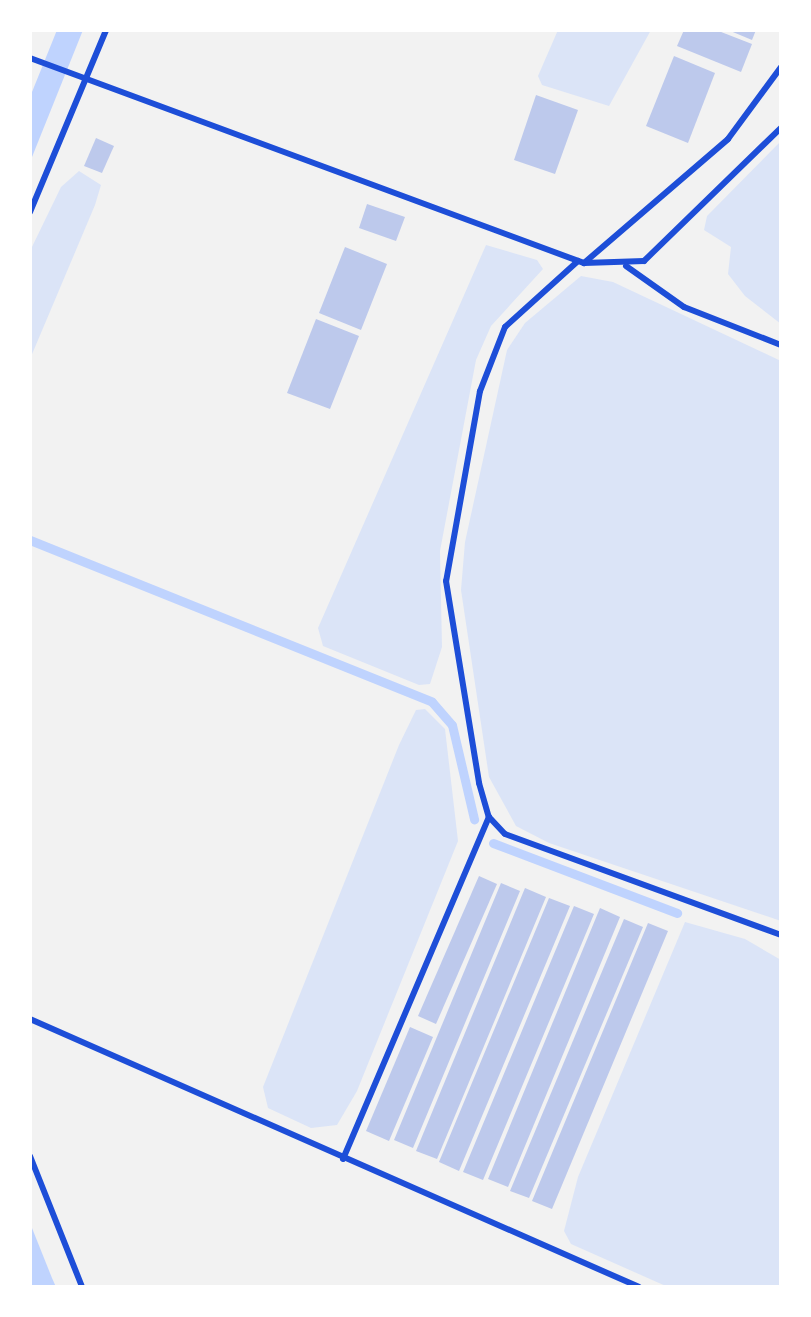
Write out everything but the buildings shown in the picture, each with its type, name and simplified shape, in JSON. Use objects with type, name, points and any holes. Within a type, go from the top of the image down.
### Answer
[{"type":"lane","points":[[30,212],[106,30]]},
{"type":"lane","points":[[30,58],[581,262],[626,266],[684,307],[781,345]]},
{"type":"lane","points":[[781,67],[728,139],[505,327],[489,355],[450,552],[449,604],[489,817],[505,834],[543,853],[781,935]]},
{"type":"lane","points":[[626,266],[663,246],[781,128]]},
{"type":"lane","points":[[343,1159],[489,817]]},
{"type":"lane","points":[[30,1019],[639,1287]]},
{"type":"lane","points":[[30,1156],[82,1287]]},
{"type":"shaded area","points":[[558,30],[651,30],[609,106],[542,85],[538,76]]},
{"type":"shaded area","points":[[781,141],[781,324],[745,296],[728,274],[731,247],[704,230],[707,216]]},
{"type":"shaded area","points":[[79,171],[101,185],[30,359],[30,251],[61,187]]},
{"type":"shaded area","points":[[486,245],[537,260],[543,269],[491,326],[476,360],[440,551],[442,647],[430,684],[419,685],[323,646],[318,628]]},
{"type":"shaded area","points":[[581,276],[613,282],[781,361],[781,921],[549,843],[516,826],[489,777],[461,590],[465,542],[507,350],[525,323]]},
{"type":"shaded area","points":[[425,709],[445,729],[458,841],[357,1091],[337,1125],[311,1128],[268,1108],[263,1087],[399,745],[416,710]]},
{"type":"shaded area","points":[[685,922],[745,939],[781,960],[781,1287],[668,1287],[571,1244],[564,1231],[578,1177]]},
{"type":"water","points":[[57,30],[83,30],[30,162],[30,97]]},
{"type":"water","points":[[30,1223],[52,1278],[56,1287],[30,1287]]},
{"type":"waterway","points":[[30,540],[432,702],[452,725],[474,819]]},
{"type":"waterway","points":[[493,843],[677,913]]}]
